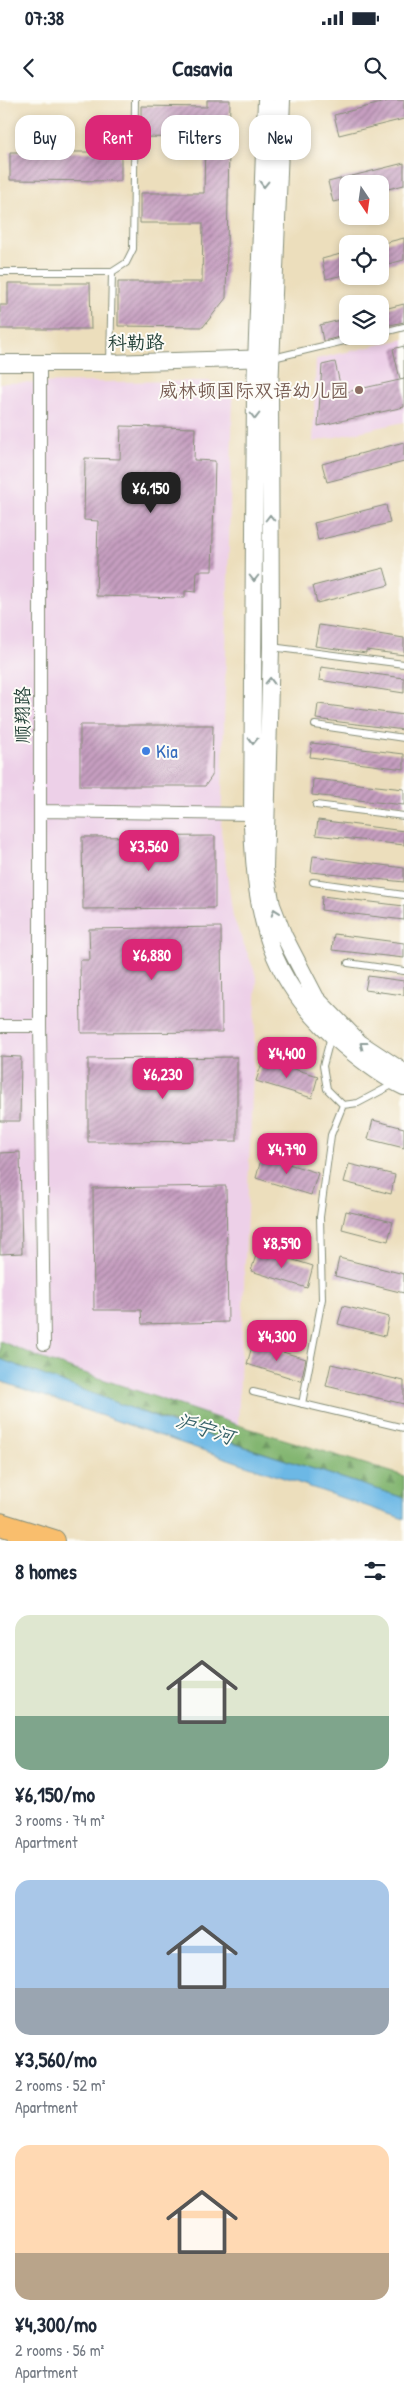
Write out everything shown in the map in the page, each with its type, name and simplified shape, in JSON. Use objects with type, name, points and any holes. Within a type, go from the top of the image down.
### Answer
[{"type":"highway","points":[[0,1524],[54,1541]]},
{"type":"street","points":[[266,100],[264,358],[270,390],[271,647],[265,868],[272,905],[284,936],[316,998],[360,1043],[402,1080]]},
{"type":"street","points":[[282,100],[264,358],[255,389],[252,814],[254,872],[260,910],[268,942],[283,974],[307,1011],[331,1035],[365,1063],[402,1080]]},
{"type":"street","name":"科勒路","points":[[0,363],[110,363],[264,358]]},
{"type":"street","name":"顺翔路","points":[[40,363],[40,1026],[44,1344]]},
{"type":"street","points":[[41,811],[252,814]]},
{"type":"street","points":[[0,1026],[40,1026]]},
{"type":"lane","points":[[0,272],[112,272],[126,263],[133,249],[135,100]]},
{"type":"lane","points":[[110,363],[112,272]]},
{"type":"lane","points":[[389,331],[404,327]]},
{"type":"lane","points":[[264,358],[339,342]]},
{"type":"lane","points":[[271,647],[404,664]]},
{"type":"lane","points":[[315,726],[404,738]]},
{"type":"lane","points":[[316,805],[404,816]]},
{"type":"lane","points":[[313,882],[404,895]]},
{"type":"lane","points":[[348,963],[404,971]]},
{"type":"lane","points":[[331,1035],[323,1066],[326,1089],[343,1105]]},
{"type":"lane","points":[[343,1105],[358,1103],[402,1080]]},
{"type":"lane","points":[[302,1404],[322,1299],[320,1217],[331,1135],[343,1105]]},
{"type":"lane","points":[[253,1392],[404,1428]]},
{"type":"shaded area","name":"威林顿国际双语幼儿园","points":[[404,339],[404,422],[313,442],[316,359],[378,345],[389,345],[389,342]]},
{"type":"shaded area","points":[[209,381],[233,399],[221,831],[233,917],[257,977],[238,1425],[43,1359],[0,1341],[0,383]]},
{"type":"green space","points":[[0,1341],[43,1359],[238,1425],[404,1476],[404,1498],[200,1432],[0,1359]]},
{"type":"water","points":[[0,1359],[176,1425],[404,1498],[404,1519],[0,1381]]},
{"type":"building","points":[[207,100],[230,100],[230,115],[161,115],[161,137],[151,137],[151,115],[141,115],[141,106],[207,107]]},
{"type":"building","points":[[393,100],[404,100],[404,119],[339,135],[334,115]]},
{"type":"building","points":[[10,152],[15,152],[15,160],[75,160],[75,152],[85,152],[85,160],[121,160],[121,181],[10,180]]},
{"type":"building","points":[[205,160],[229,160],[226,298],[203,327],[118,326],[118,282],[202,282],[203,223],[140,223],[140,193],[204,193]]},
{"type":"building","points":[[404,163],[404,185],[389,189],[389,175],[356,175]]},
{"type":"building","points":[[339,179],[339,201],[333,202],[328,182]]},
{"type":"building","points":[[404,238],[404,260],[389,264],[389,242]]},
{"type":"building","points":[[339,254],[339,276],[326,279],[322,259]]},
{"type":"building","points":[[8,283],[90,283],[91,329],[0,329],[0,305],[8,305]]},
{"type":"building","points":[[404,304],[404,322],[389,325],[389,308]]},
{"type":"building","points":[[339,320],[339,337],[323,341],[320,325]]},
{"type":"building","points":[[404,346],[404,379],[400,379],[393,349]]},
{"type":"building","points":[[335,362],[342,393],[404,379],[404,407],[318,426],[322,365]]},
{"type":"building","points":[[121,426],[195,428],[194,460],[215,461],[212,571],[197,571],[196,592],[185,591],[185,598],[96,596],[98,521],[84,520],[85,458],[120,459]]},
{"type":"building","points":[[404,442],[404,462],[327,482],[322,464]]},
{"type":"building","points":[[386,505],[390,523],[318,540],[314,523]]},
{"type":"building","points":[[384,568],[389,585],[317,603],[313,586]]},
{"type":"building","points":[[319,625],[404,638],[404,655],[366,650],[366,653],[315,646]]},
{"type":"building","points":[[321,667],[404,678],[404,693],[319,680]]},
{"type":"building","points":[[318,704],[404,715],[404,730],[316,719]]},
{"type":"building","name":"Kia","points":[[80,725],[213,725],[212,776],[205,786],[80,786]]},
{"type":"building","points":[[312,743],[404,754],[404,769],[310,757]]},
{"type":"building","points":[[313,779],[404,789],[404,805],[312,795]]},
{"type":"building","points":[[318,820],[404,831],[404,845],[316,835]]},
{"type":"building","points":[[215,836],[215,908],[83,909],[82,837]]},
{"type":"building","points":[[313,856],[404,868],[404,882],[311,872]]},
{"type":"building","points":[[322,896],[404,906],[404,920],[321,910]]},
{"type":"building","points":[[221,927],[222,1032],[81,1033],[80,960],[90,960],[89,929]]},
{"type":"building","points":[[334,934],[404,943],[404,958],[332,950]]},
{"type":"building","points":[[368,976],[404,981],[404,995],[365,990]]},
{"type":"building","points":[[0,1056],[21,1057],[20,1121],[0,1121]]},
{"type":"building","points":[[237,1057],[237,1141],[88,1142],[88,1059]]},
{"type":"building","points":[[263,1060],[318,1076],[312,1098],[256,1081]]},
{"type":"building","points":[[373,1120],[404,1128],[404,1148],[368,1139]]},
{"type":"building","points":[[20,1152],[22,1253],[0,1254],[0,1153]]},
{"type":"building","points":[[262,1156],[318,1173],[311,1195],[256,1178]]},
{"type":"building","points":[[349,1164],[395,1175],[391,1194],[344,1182]]},
{"type":"building","points":[[226,1186],[228,1322],[142,1324],[141,1310],[94,1310],[93,1188]]},
{"type":"building","points":[[346,1211],[393,1222],[388,1241],[342,1229]]},
{"type":"building","points":[[258,1249],[313,1266],[307,1288],[251,1271]]},
{"type":"building","points":[[339,1258],[404,1274],[404,1293],[335,1276]]},
{"type":"building","points":[[343,1306],[389,1317],[385,1336],[338,1324]]},
{"type":"building","points":[[253,1343],[306,1359],[301,1381],[247,1364]]},
{"type":"building","points":[[331,1364],[404,1381],[404,1404],[326,1386]]},
{"type":"place","name":"威林顿国际双语幼儿园","points":[[359,390]]},
{"type":"place","name":"Kia","points":[[146,751]]},
{"type":"water label","name":"沪宁河","points":[[205,1428]]}]
